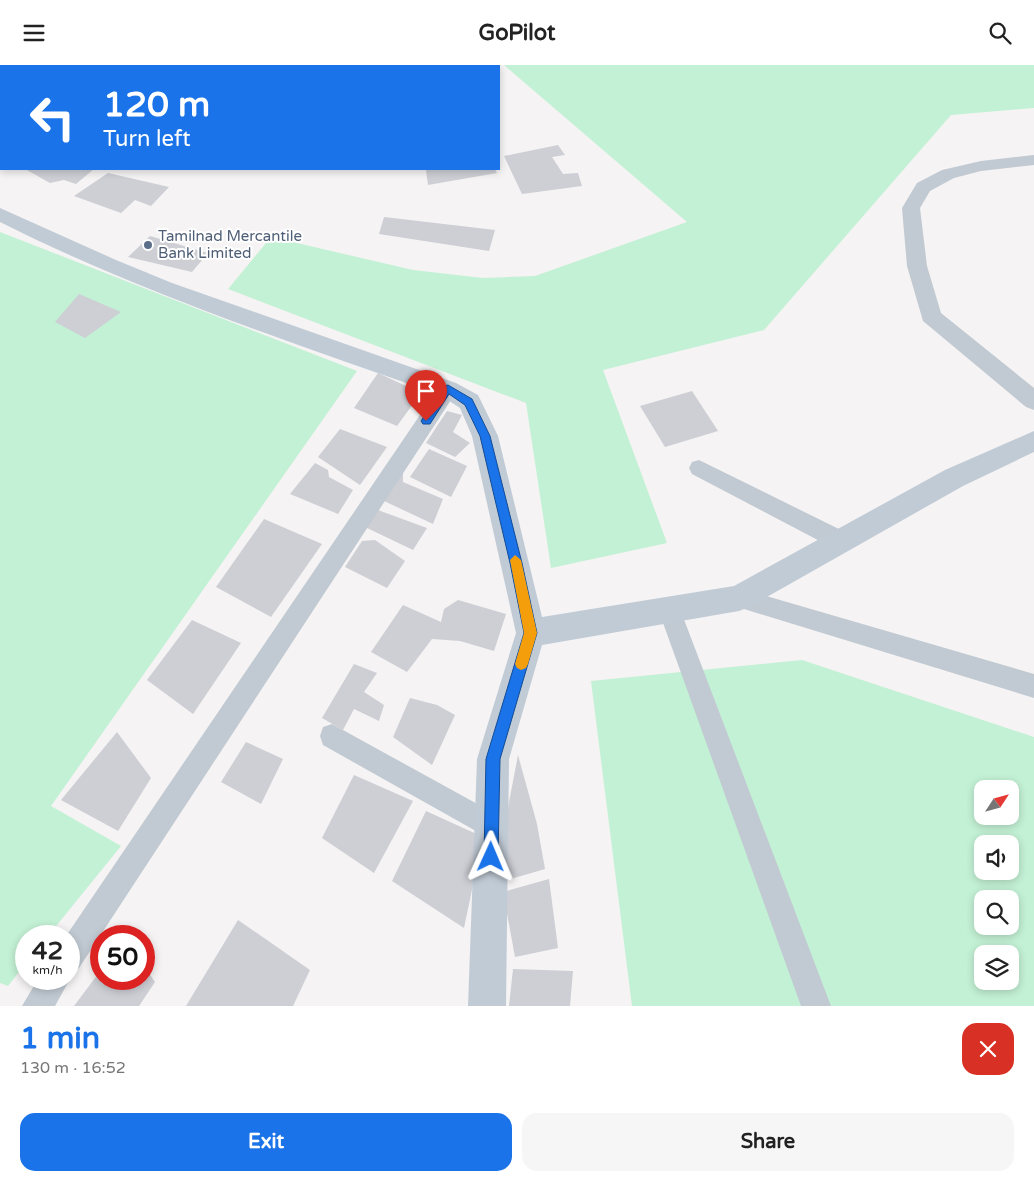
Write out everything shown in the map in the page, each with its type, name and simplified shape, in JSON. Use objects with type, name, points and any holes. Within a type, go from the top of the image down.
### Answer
[{"type":"main road","points":[[0,214],[81,255],[199,302],[448,389],[469,402],[485,436],[516,563],[530,633],[493,759],[487,1006]]},
{"type":"main road","points":[[530,633],[739,598],[954,478],[1034,441]]},
{"type":"street","points":[[1034,160],[981,166],[948,174],[922,187],[911,208],[918,266],[931,315],[978,357],[1034,401]]},
{"type":"street","points":[[80,942],[448,389]]},
{"type":"street","points":[[698,468],[841,541]]},
{"type":"street","points":[[739,598],[1034,686]]},
{"type":"street","points":[[669,609],[816,1006]]},
{"type":"street","points":[[332,736],[492,826]]},
{"type":"street","points":[[37,1006],[48,990]]},
{"type":"green space","points":[[504,65],[1034,65],[1034,108],[951,115],[764,330],[603,370],[667,543],[551,568],[526,403],[228,289],[271,237],[413,270],[483,278],[535,276],[687,222]]},
{"type":"green space","points":[[0,232],[357,371],[51,806],[121,846],[57,925],[15,925],[15,977],[8,986],[0,983]]},
{"type":"green space","points":[[802,660],[1034,737],[1034,1006],[632,1006],[591,681]]},
{"type":"building","points":[[558,145],[565,155],[552,157],[563,174],[578,173],[582,186],[522,194],[504,156]]},
{"type":"building","points":[[27,170],[93,170],[76,184],[64,180],[50,183]]},
{"type":"building","points":[[426,170],[496,170],[497,173],[428,185]]},
{"type":"building","points":[[108,173],[169,187],[151,206],[135,200],[121,213],[74,196]]},
{"type":"building","points":[[384,217],[495,230],[489,251],[379,234]]},
{"type":"building","points":[[150,236],[208,253],[192,272],[128,257]]},
{"type":"building","points":[[79,294],[121,312],[85,338],[55,322]]},
{"type":"building","points":[[378,373],[421,393],[397,426],[354,408]]},
{"type":"building","points":[[692,391],[718,431],[665,447],[640,406]]},
{"type":"building","points":[[447,411],[462,415],[453,432],[470,443],[455,457],[426,443]]},
{"type":"building","points":[[340,429],[387,447],[360,485],[318,457]]},
{"type":"building","points":[[429,449],[467,466],[451,497],[410,477]]},
{"type":"building","points":[[315,463],[328,470],[329,477],[353,490],[338,514],[290,494]]},
{"type":"building","points":[[403,470],[403,482],[443,499],[433,524],[384,501]]},
{"type":"building","points":[[375,509],[427,528],[413,550],[365,527]]},
{"type":"building","points":[[264,519],[322,544],[271,617],[216,587]]},
{"type":"building","points":[[375,540],[405,561],[387,588],[345,567],[362,541]]},
{"type":"building","points":[[458,600],[506,614],[494,651],[460,641],[432,639],[407,672],[371,652],[403,605],[441,622],[444,609]]},
{"type":"building","points":[[192,620],[241,643],[193,714],[147,680]]},
{"type":"building","points":[[354,664],[377,673],[364,692],[384,705],[379,721],[354,709],[343,730],[322,718]]},
{"type":"building","points":[[410,698],[437,705],[455,715],[432,765],[393,737]]},
{"type":"building","points":[[117,732],[151,778],[118,831],[61,800]]},
{"type":"building","points":[[246,742],[283,759],[261,804],[221,782]]},
{"type":"building","points":[[518,755],[537,824],[545,869],[507,880],[502,839]]},
{"type":"building","points":[[354,775],[413,801],[374,873],[322,838]]},
{"type":"building","points":[[426,811],[483,837],[464,928],[392,881]]},
{"type":"building","points":[[549,879],[558,948],[515,957],[503,892]]},
{"type":"building","points":[[238,920],[310,970],[293,1006],[186,1006]]},
{"type":"building","points":[[513,969],[573,971],[570,1006],[509,1006]]},
{"type":"building","points":[[90,985],[90,990],[150,990],[139,1006],[74,1006]]},
{"type":"slow traffic","points":[[515,560],[530,633],[521,664]]},
{"type":"place","name":"Tamilnad Mercantile Bank Limited","points":[[148,245]]},
{"type":"route","points":[[426,421],[448,389],[469,402],[485,436],[516,563],[530,633],[493,759],[491,857]]}]
